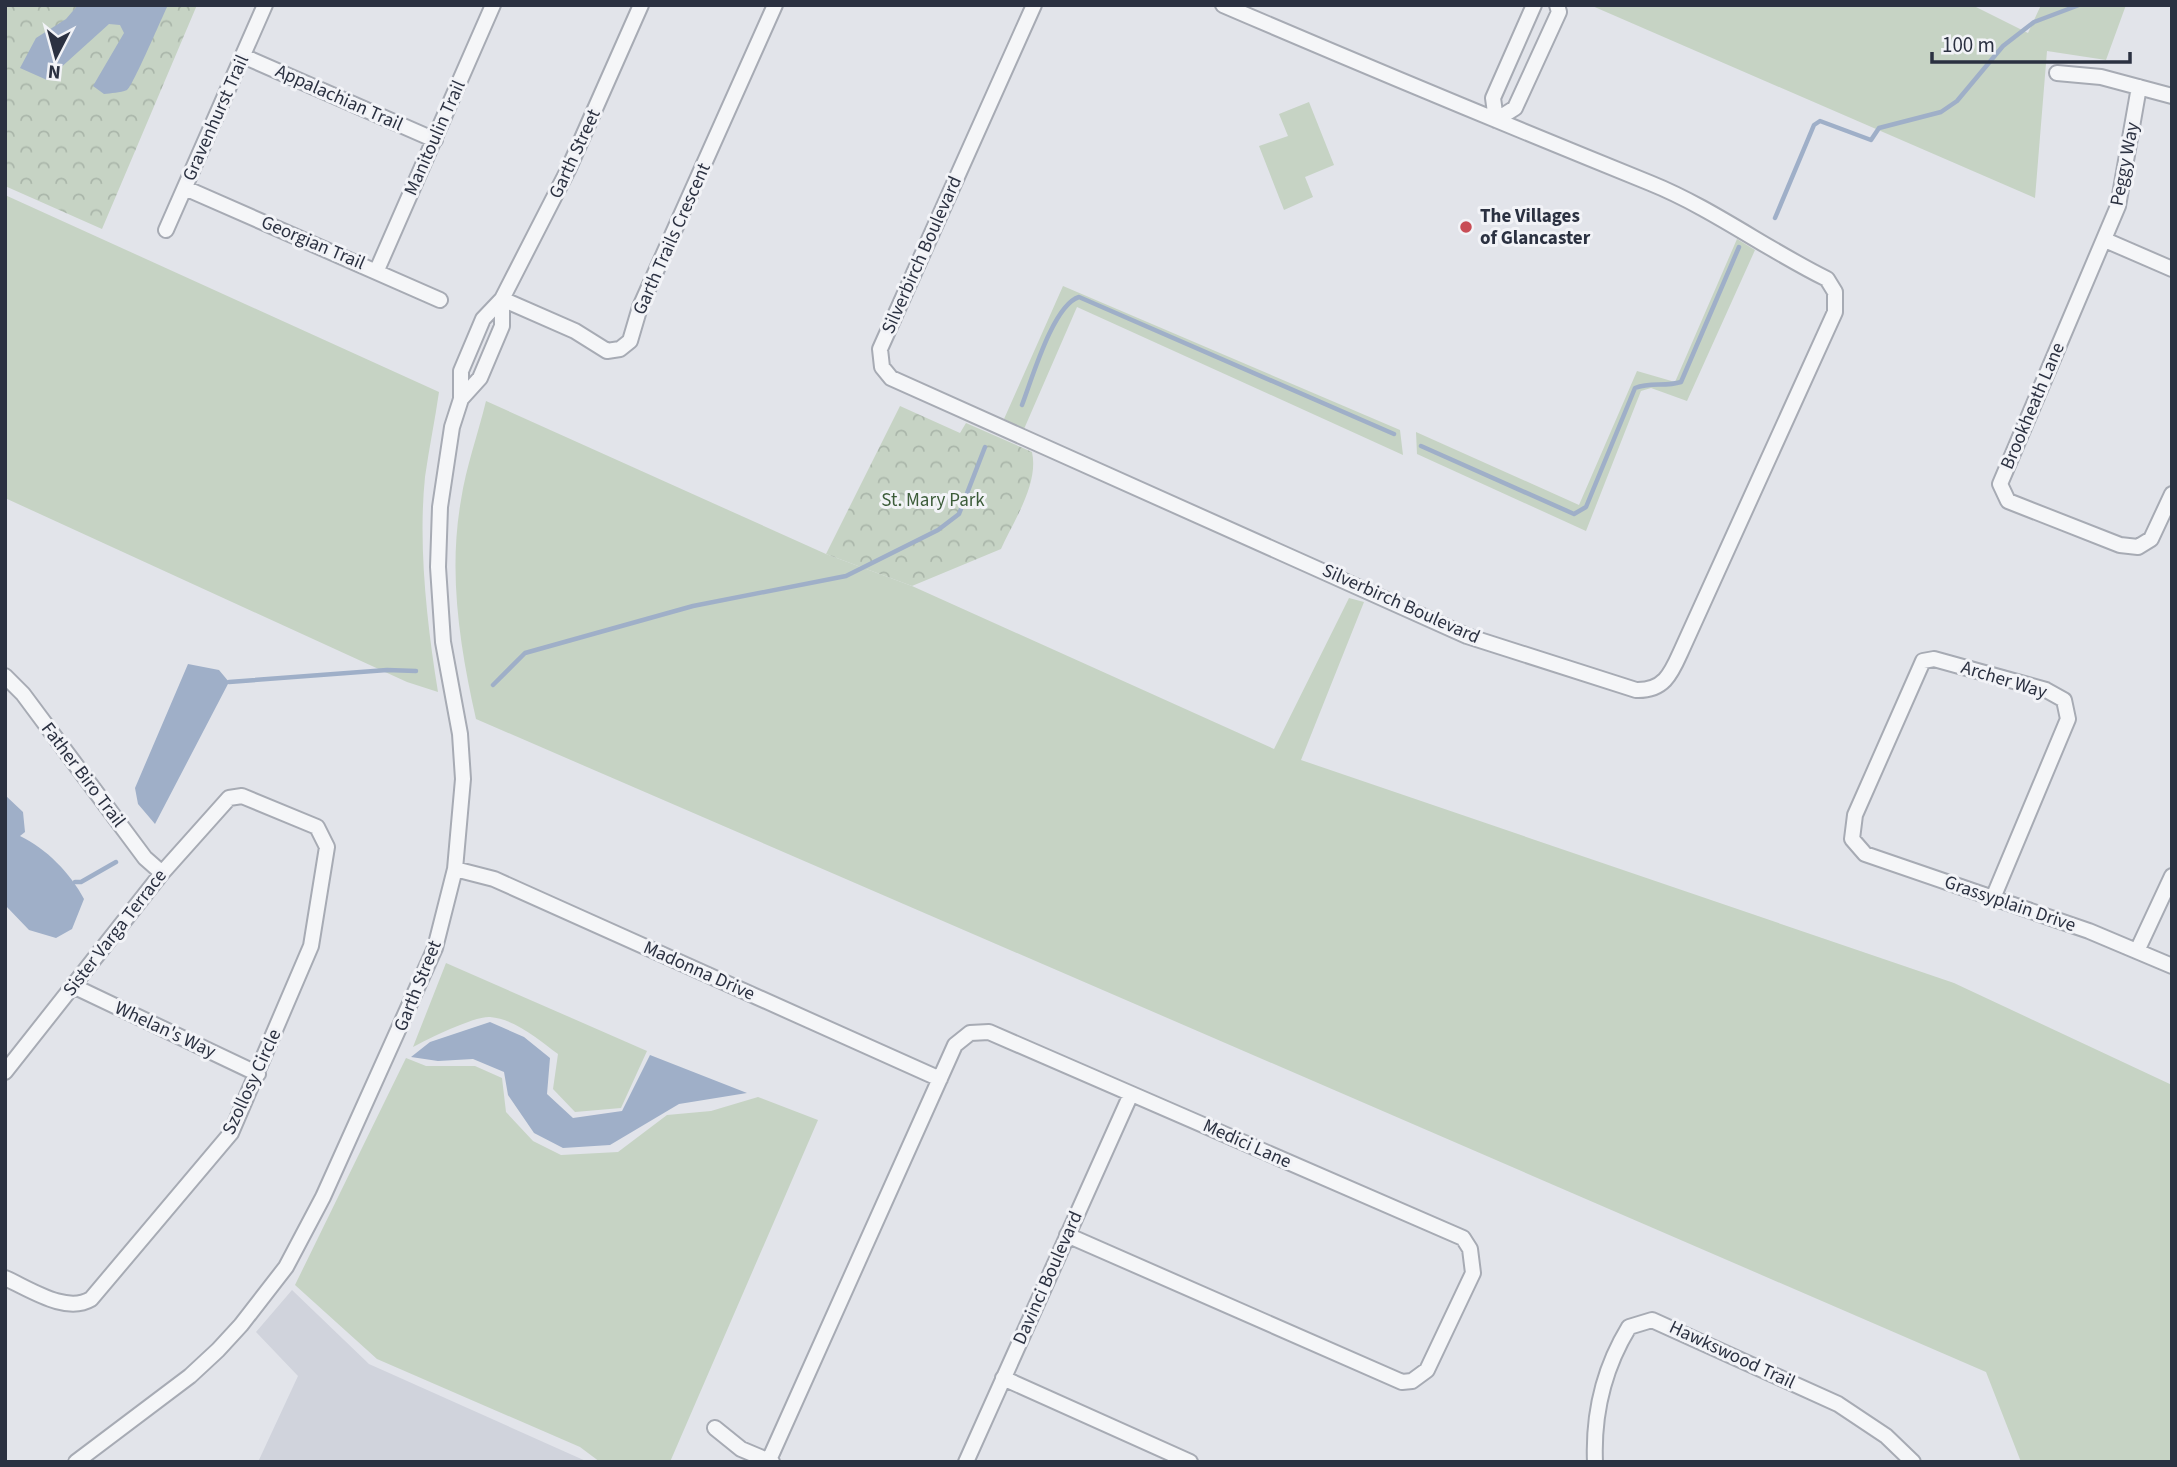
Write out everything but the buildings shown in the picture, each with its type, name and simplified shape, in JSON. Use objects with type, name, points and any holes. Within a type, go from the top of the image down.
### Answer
[{"type":"street","name":"Gravenhurst Trail","points":[[166,230],[265,5]]},
{"type":"street","name":"Garth Street","points":[[76,1462],[190,1376],[218,1350],[286,1267],[312,1221],[435,948],[455,869],[463,779],[460,734],[443,642],[438,554],[445,467],[461,399],[461,370],[484,319],[502,299],[568,170],[641,5]]},
{"type":"street","name":"Garth Trails Crescent","points":[[502,299],[575,331],[603,350],[616,350],[627,344],[633,335],[640,307],[775,5]]},
{"type":"street","name":"Silverbirch Boulevard","points":[[1034,5],[880,349],[882,367],[891,378],[1467,636],[1636,690],[1652,690],[1669,679],[1835,312],[1835,292],[1827,279],[1700,206],[1223,5]]},
{"type":"street","points":[[1534,5],[1493,98],[1496,120],[1516,108],[1559,12],[1557,5]]},
{"type":"street","name":"Manitoulin Trail","points":[[377,270],[435,140],[490,6]]},
{"type":"street","name":"Appalachian Trail","points":[[243,56],[435,140]]},
{"type":"street","points":[[2057,73],[2101,77],[2172,96]]},
{"type":"street","name":"Peggy Way","points":[[2105,240],[2122,194],[2139,86]]},
{"type":"street","name":"Georgian Trail","points":[[185,188],[377,270],[440,300]]},
{"type":"street","points":[[2105,240],[2172,269]]},
{"type":"street","name":"Brookheath Lane","points":[[2105,240],[2000,484],[2008,502],[2120,545],[2138,547],[2151,539],[2172,494]]},
{"type":"street","name":"Garth Street","points":[[461,399],[480,378],[502,326],[502,299]]},
{"type":"street","name":"Archer Way","points":[[1852,839],[1855,815],[1923,662],[1934,659],[2046,690],[2064,700],[2068,719],[1993,898]]},
{"type":"street","name":"Father Biro Trail","points":[[5,676],[23,694],[145,859],[162,873]]},
{"type":"street","name":"Szollosy Circle","points":[[5,1278],[65,1304],[83,1304],[91,1299],[231,1133],[311,946],[327,847],[317,827],[242,796],[229,798]]},
{"type":"street","name":"Sister Varga Terrace","points":[[5,1072],[162,873],[229,798]]},
{"type":"street","name":"Grassyplain Drive","points":[[1852,839],[1865,854],[1993,898],[2172,966]]},
{"type":"street","name":"Madonna Drive","points":[[455,869],[494,879],[940,1079]]},
{"type":"street","points":[[2137,951],[2172,876]]},
{"type":"street","name":"Whelan's Way","points":[[73,986],[258,1074]]},
{"type":"street","name":"Medici Lane","points":[[771,1461],[955,1045],[961,1038],[979,1031],[989,1032],[1463,1238],[1470,1249],[1473,1273],[1427,1370],[1412,1381],[1402,1382],[1067,1235]]},
{"type":"street","name":"Davinci Boulevard","points":[[966,1462],[1131,1094]]},
{"type":"street","name":"Hawkswood Trail","points":[[1595,1462],[1598,1404],[1611,1361],[1629,1327],[1652,1320],[1838,1404],[1886,1436],[1913,1462]]},
{"type":"street","points":[[1003,1378],[1191,1462]]},
{"type":"street","points":[[715,1428],[741,1449],[771,1461]]},
{"type":"shaded area","points":[[292,1290],[369,1364],[588,1462],[258,1462],[298,1376],[256,1332]]},
{"type":"green space","points":[[5,5],[197,5],[102,229],[5,186]]},
{"type":"green space","points":[[1590,5],[1972,5],[2028,33],[2041,5],[2126,5],[2106,60],[2047,51],[2035,198]]},
{"type":"green space","points":[[1309,102],[1334,165],[1305,177],[1313,197],[1284,210],[1259,146],[1288,136],[1279,114]]},
{"type":"green space","points":[[5,195],[439,392],[423,503],[427,612],[438,692],[407,682],[5,498]]},
{"type":"green space","points":[[1737,239],[1755,250],[1687,401],[1651,388],[1641,391],[1586,531],[1417,454],[1416,432],[1579,505],[1637,371],[1675,382]]},
{"type":"green space","points":[[1063,286],[1400,430],[1403,455],[1077,307],[1024,429],[1004,419]]},
{"type":"green space","points":[[486,401],[826,554],[912,586],[1274,749],[1349,598],[1364,602],[1301,760],[1954,983],[2172,1085],[2172,1462],[2021,1462],[1986,1372],[476,719],[461,638],[456,555],[463,488]]},
{"type":"green space","name":"St. Mary Park","points":[[900,406],[960,433],[966,423],[1032,452],[1033,464],[1029,489],[1001,549],[912,586],[826,554]]},
{"type":"green space","points":[[446,963],[647,1051],[621,1108],[575,1112],[553,1089],[558,1054],[526,1031],[499,1019],[490,1017],[473,1020],[413,1047]]},
{"type":"green space","points":[[406,1058],[426,1066],[475,1066],[502,1078],[506,1112],[533,1141],[561,1155],[618,1152],[667,1115],[711,1111],[758,1097],[818,1120],[670,1462],[600,1462],[580,1447],[377,1359],[295,1285]]},
{"type":"water","points":[[78,5],[168,5],[127,90],[104,94],[93,86],[124,33],[120,25],[109,24],[47,80],[20,68],[36,38],[66,19]]},
{"type":"water","points":[[188,664],[219,670],[229,682],[155,824],[138,804],[135,788]]},
{"type":"water","points":[[5,795],[23,812],[25,832],[20,836],[39,847],[57,863],[84,899],[72,929],[56,938],[29,930],[5,905]]},
{"type":"water","points":[[490,1022],[524,1037],[550,1058],[547,1094],[573,1118],[622,1111],[650,1055],[747,1093],[679,1104],[610,1145],[563,1148],[534,1133],[508,1095],[504,1072],[473,1059],[438,1061],[411,1057],[430,1042]]},
{"type":"waterway","points":[[1775,218],[1814,125],[1820,121],[1871,140],[1879,128],[1941,112],[1957,101],[2003,46],[2034,22],[2079,5]]},
{"type":"waterway","points":[[1421,446],[1574,514],[1586,507],[1635,388],[1681,382],[1739,247]]},
{"type":"waterway","points":[[1022,405],[1052,328],[1069,303],[1079,297],[1394,434]]},
{"type":"waterway","points":[[493,685],[525,653],[693,606],[846,576],[938,530],[959,514],[985,447]]},
{"type":"waterway","points":[[229,682],[387,670],[416,671]]},
{"type":"waterway","points":[[75,882],[81,882],[116,862]]},
{"type":"place","name":"The Villages of Glancaster","points":[[1466,227]]}]
